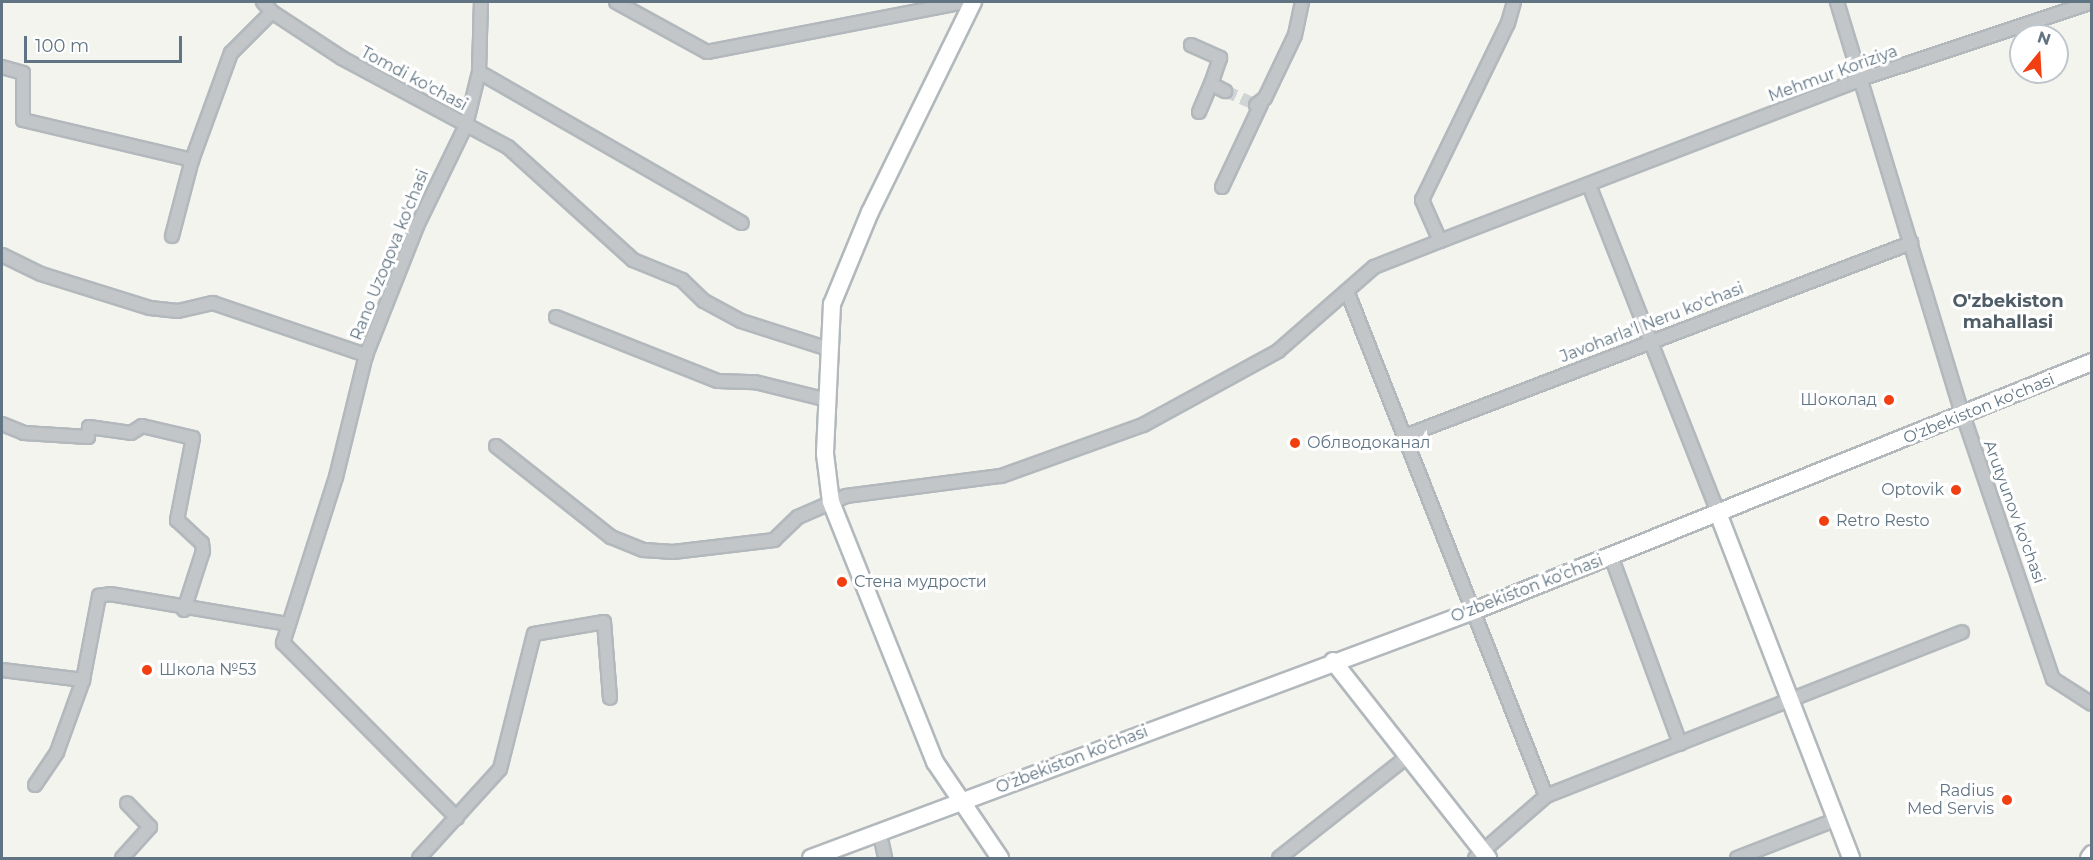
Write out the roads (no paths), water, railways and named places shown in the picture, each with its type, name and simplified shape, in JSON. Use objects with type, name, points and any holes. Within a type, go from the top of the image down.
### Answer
[{"type":"main road","points":[[973,2],[840,280],[829,349],[825,454],[831,501],[935,762],[959,804],[1000,858]]},
{"type":"main road","name":"O'zbekiston ko'chasi","points":[[811,858],[880,834],[1333,661],[1476,610],[1963,417],[2091,362]]},
{"type":"main road","points":[[1718,513],[1851,858]]},
{"type":"main road","points":[[1333,661],[1408,756],[1482,856]]},
{"type":"main road","points":[[2089,858],[2091,854]]},
{"type":"street","name":"Tomdi ko'chasi","points":[[262,2],[272,12],[342,58],[508,147],[552,182],[606,241],[633,261],[682,280],[704,301],[741,321],[829,349]]},
{"type":"street","name":"Rano Uzoqova ko'chasi","points":[[288,624],[328,507],[366,355],[417,226],[466,125],[479,72],[481,2]]},
{"type":"street","points":[[616,2],[707,52],[965,2]]},
{"type":"street","points":[[1222,187],[1259,104],[1295,35],[1302,2]]},
{"type":"street","points":[[1440,241],[1422,200],[1508,23],[1514,2]]},
{"type":"street","name":"Arutyunov ko'chasi","points":[[1837,2],[1963,417],[2054,679],[2091,704]]},
{"type":"street","name":"Mehmur Koriziya","points":[[496,446],[611,537],[644,550],[774,540],[798,517],[831,501],[1001,476],[1072,455],[1186,405],[1278,351],[1374,267],[1861,79],[2091,2]]},
{"type":"street","points":[[172,236],[192,160],[231,53],[272,12]]},
{"type":"street","points":[[1191,45],[1220,58],[1199,111]]},
{"type":"street","points":[[2,67],[23,73],[23,120],[192,160]]},
{"type":"street","points":[[479,72],[742,223]]},
{"type":"street","points":[[1211,84],[1225,91]]},
{"type":"street","points":[[1589,185],[1653,341],[1718,513]]},
{"type":"street","name":"Javoharla'l Neru ko'chasi","points":[[1406,436],[1911,243]]},
{"type":"street","points":[[2,255],[42,274],[150,308],[178,311],[213,303],[366,355]]},
{"type":"street","points":[[1347,291],[1476,610],[1546,796]]},
{"type":"street","points":[[556,317],[718,381],[755,382],[828,400]]},
{"type":"street","points":[[2,424],[24,433],[88,437],[89,427],[131,433],[142,426],[193,438],[177,520],[202,543],[202,551],[184,610]]},
{"type":"street","points":[[1611,556],[1680,744]]},
{"type":"street","points":[[35,785],[57,752],[83,680],[99,596],[288,624],[283,644],[457,818]]},
{"type":"street","points":[[419,858],[500,769],[534,634],[604,622],[610,698]]},
{"type":"street","points":[[1482,856],[1546,796],[1962,632]]},
{"type":"street","points":[[2,670],[83,680]]},
{"type":"street","points":[[1279,858],[1408,756]]},
{"type":"street","points":[[122,858],[150,826],[127,803]]},
{"type":"street","points":[[1737,858],[1835,820]]},
{"type":"street","points":[[880,834],[885,858]]},
{"type":"tunnel","points":[[1225,91],[1256,105]]},
{"type":"place","name":"Шоколад","points":[[1889,400]]},
{"type":"place","name":"Облводоканал","points":[[1295,443]]},
{"type":"place","name":"Optovik","points":[[1956,490]]},
{"type":"place","name":"Retro Resto","points":[[1824,521]]},
{"type":"place","name":"Стена мудрости","points":[[842,582]]},
{"type":"place","name":"Школа №53","points":[[147,670]]},
{"type":"place","name":"Radius Med Servis","points":[[2007,800]]},
{"type":"district","name":"O'zbekiston mahallasi","points":[[2008,312]]}]
